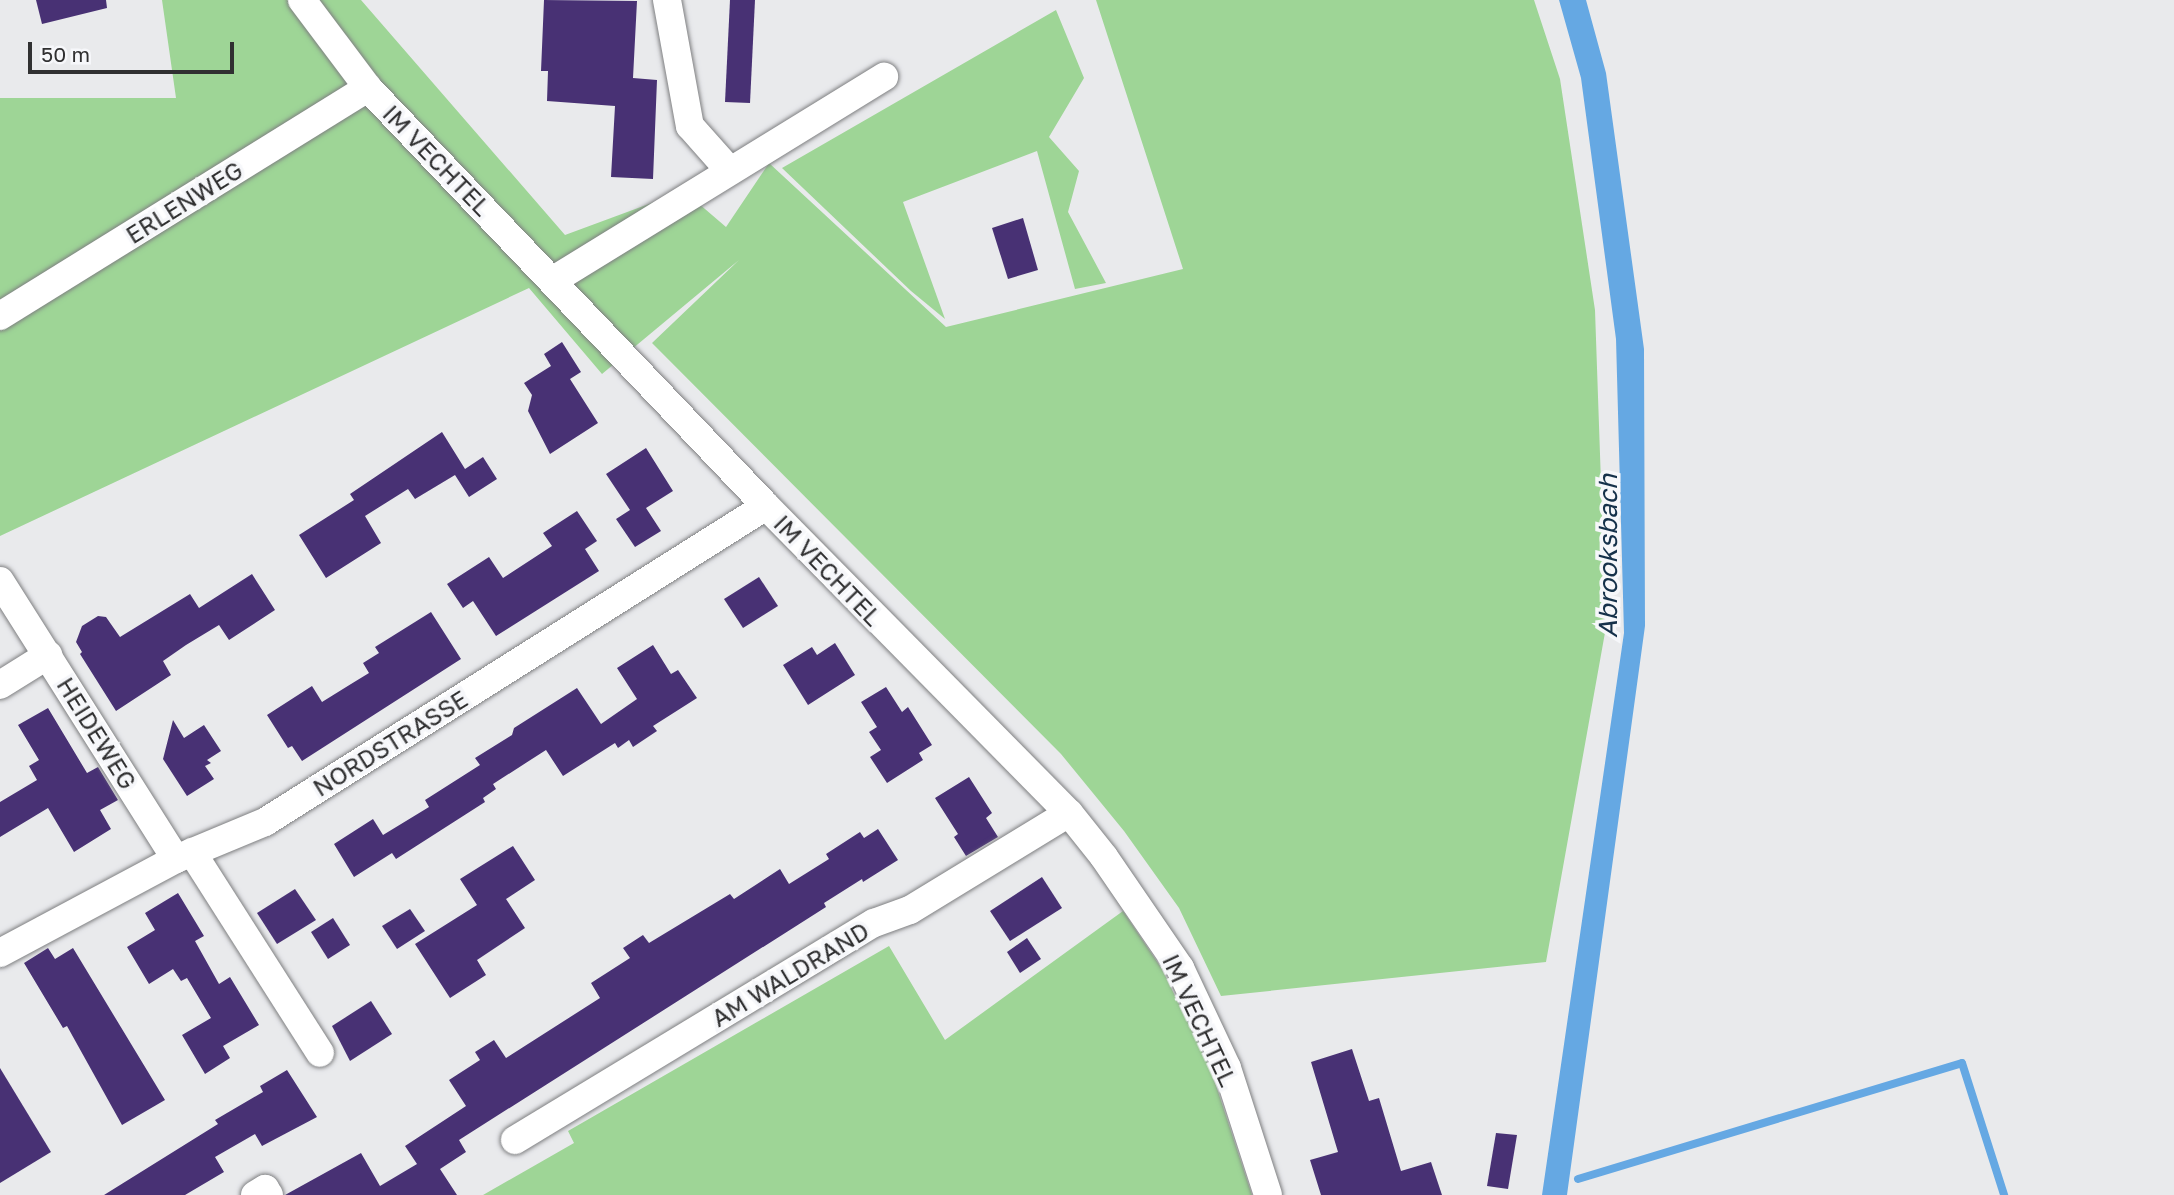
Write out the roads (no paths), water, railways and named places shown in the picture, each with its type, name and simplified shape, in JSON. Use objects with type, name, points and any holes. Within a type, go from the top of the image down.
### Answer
[{"type":"street","name":"IM VECHTEL","points":[[302,0],[368,88],[766,506],[1069,813],[1180,968],[1227,1068],[1268,1195]]},
{"type":"street","points":[[667,0],[690,126],[730,172]]},
{"type":"street","points":[[552,281],[884,78]]},
{"type":"street","name":"ERLENWEG","points":[[0,317],[368,88]]},
{"type":"street","name":"NORDSTRASSE","points":[[0,953],[184,856],[265,822],[766,506]]},
{"type":"street","points":[[0,581],[48,655]]},
{"type":"street","name":"HEIDEWEG","points":[[0,685],[48,655],[320,1053]]},
{"type":"street","name":"AM WALDRAND","points":[[515,1140],[873,923],[910,910],[1069,813]]},
{"type":"street","points":[[255,1195],[265,1189],[269,1195]]},
{"type":"water","points":[[1559,0],[1586,0],[1606,73],[1644,349],[1645,626],[1567,1195],[1542,1195],[1624,633],[1616,339],[1581,78]]},
{"type":"waterway","points":[[1578,1179],[1962,1063],[2004,1195]]},
{"type":"water label","name":"Abrooksbach","points":[[1608,556]]}]
